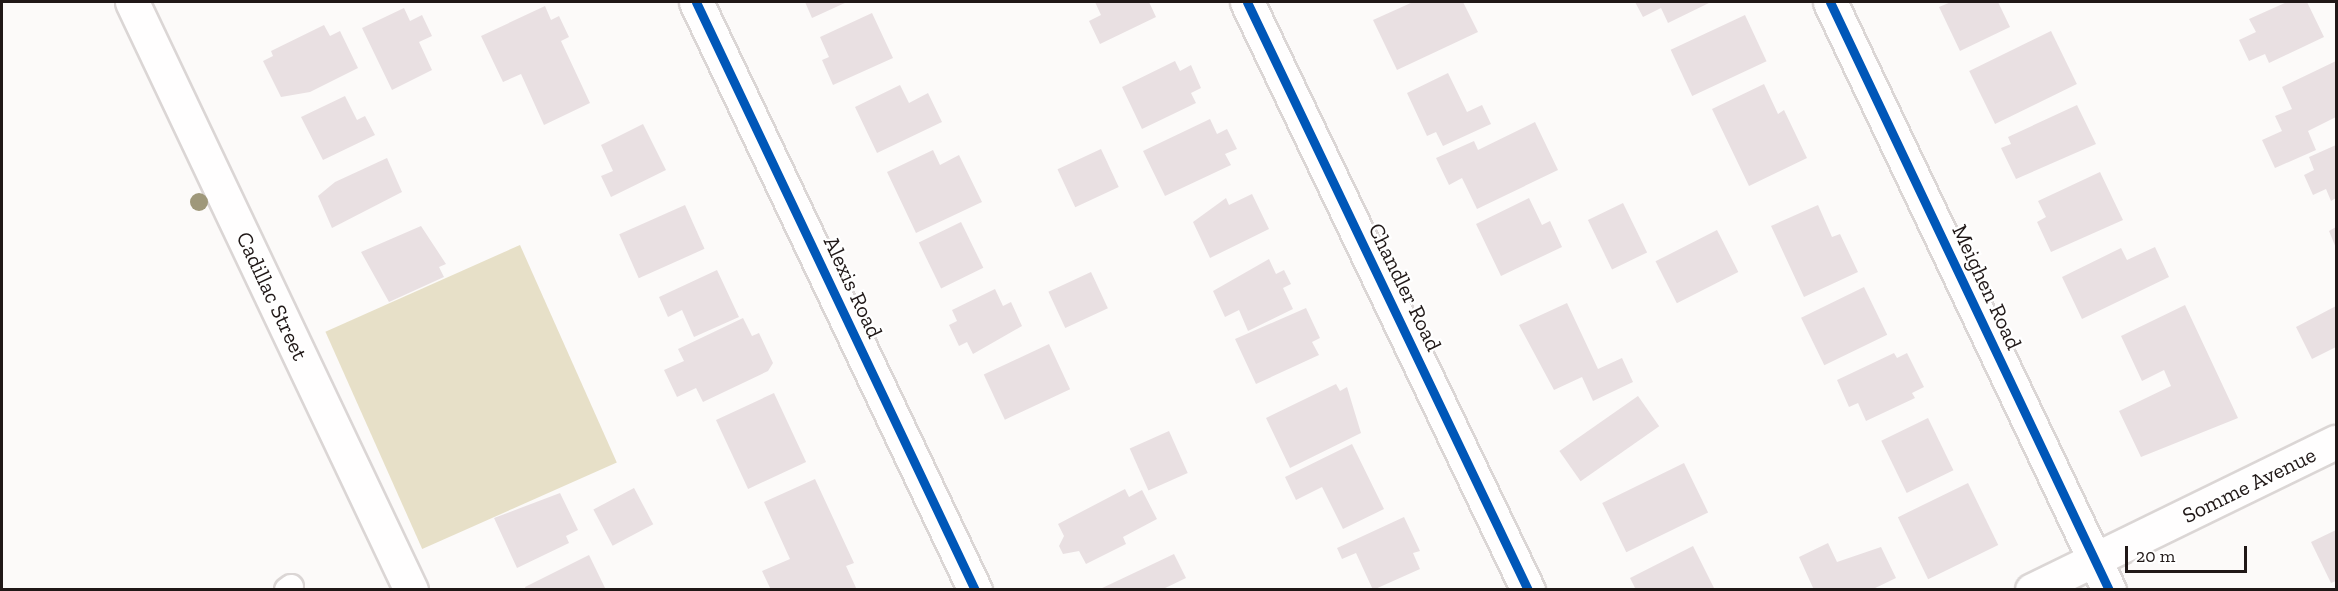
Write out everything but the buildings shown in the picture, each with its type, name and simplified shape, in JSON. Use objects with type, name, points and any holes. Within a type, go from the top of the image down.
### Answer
[{"type":"street","name":"Cadillac Street","points":[[132,2],[411,590]]},
{"type":"street","name":"Alexis Road","points":[[696,2],[975,590]]},
{"type":"street","name":"Chandler Road","points":[[1248,2],[1528,590]]},
{"type":"street","name":"Meighen Road","points":[[1830,2],[2109,590]]},
{"type":"street","name":"Somme Avenue","points":[[2032,590],[2337,442]]},
{"type":"shaded area","points":[[520,245],[617,462],[422,549],[325,332]]},
{"type":"cycle path","points":[[696,2],[975,590]]},
{"type":"cycle path","points":[[1247,2],[1528,590]]},
{"type":"cycle path","points":[[1830,2],[2109,590]]}]
